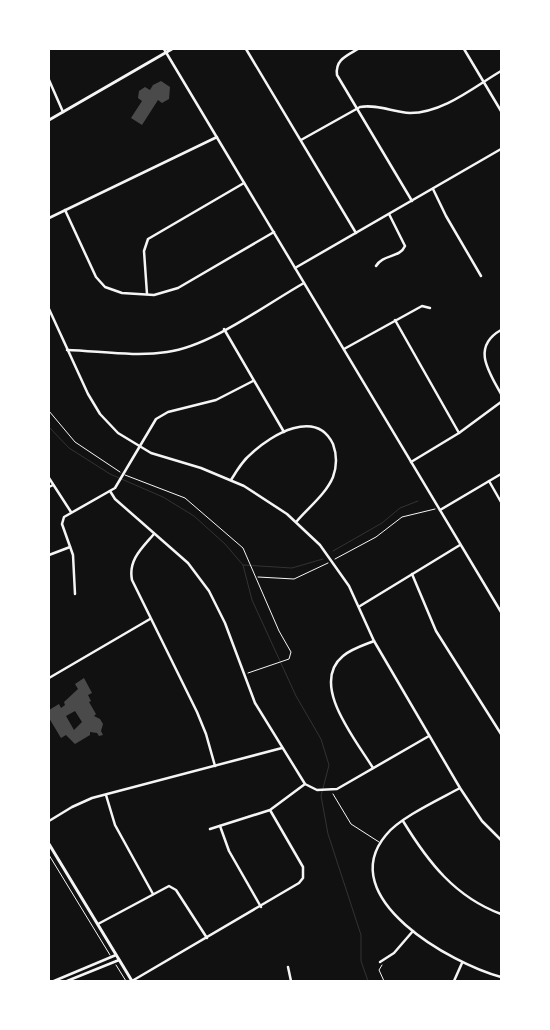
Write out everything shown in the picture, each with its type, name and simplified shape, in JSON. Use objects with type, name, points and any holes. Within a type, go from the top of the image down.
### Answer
[{"type":"main road","points":[[49,120],[172,49]]},
{"type":"main road","points":[[49,844],[132,981]]},
{"type":"street","points":[[246,49],[356,233]]},
{"type":"street","points":[[358,49],[340,60],[336,72],[412,201]]},
{"type":"street","points":[[464,49],[501,111]]},
{"type":"street","points":[[166,51],[501,612]]},
{"type":"street","points":[[301,140],[356,108],[371,106],[408,113],[425,112],[442,106],[501,71]]},
{"type":"street","points":[[49,80],[63,112]]},
{"type":"street","points":[[49,218],[218,137]]},
{"type":"street","points":[[295,268],[501,149]]},
{"type":"street","points":[[147,294],[144,251],[148,239],[244,183]]},
{"type":"street","points":[[433,189],[480,276]]},
{"type":"street","points":[[65,210],[98,280],[112,290],[122,294],[161,294],[178,288],[274,232]]},
{"type":"street","points":[[376,266],[381,259],[401,252],[405,246],[389,214]]},
{"type":"street","points":[[67,350],[167,352],[190,346],[224,329],[304,283]]},
{"type":"street","points":[[344,349],[422,306],[430,308]]},
{"type":"street","points":[[49,309],[67,350],[100,414],[118,433],[139,448],[231,480],[262,496],[297,521],[333,560],[360,606],[374,641],[460,788],[482,821],[501,840]]},
{"type":"street","points":[[395,320],[459,433]]},
{"type":"street","points":[[224,329],[284,433]]},
{"type":"street","points":[[501,330],[488,341],[484,356],[486,367],[501,394]]},
{"type":"street","points":[[75,594],[73,555],[62,519],[70,512],[110,491],[118,484],[153,423],[166,413],[216,400],[254,380]]},
{"type":"street","points":[[411,462],[459,433],[501,402]]},
{"type":"street","points":[[231,480],[251,453],[298,426],[313,426],[326,434],[336,452],[335,471],[330,482],[297,521]]},
{"type":"street","points":[[439,510],[501,474]]},
{"type":"street","points":[[49,478],[70,512]]},
{"type":"street","points":[[489,482],[501,502]]},
{"type":"street","points":[[49,487],[53,485]]},
{"type":"street","points":[[110,491],[115,499],[188,563],[209,591],[225,623],[255,703],[305,784],[317,790],[330,791],[429,736]]},
{"type":"street","points":[[154,534],[136,555],[131,571],[134,586],[200,720],[215,766]]},
{"type":"street","points":[[360,606],[460,545]]},
{"type":"street","points":[[49,555],[70,547]]},
{"type":"street","points":[[412,574],[436,631],[501,734]]},
{"type":"street","points":[[49,678],[150,619]]},
{"type":"street","points":[[373,768],[333,700],[330,687],[333,668],[341,658],[374,641]]},
{"type":"street","points":[[49,821],[80,803],[282,748]]},
{"type":"street","points":[[210,829],[270,810],[305,784]]},
{"type":"street","points":[[460,788],[391,829],[380,843],[375,854],[373,868],[377,890],[394,912],[413,931],[462,963],[501,977]]},
{"type":"street","points":[[106,795],[115,825],[153,894]]},
{"type":"street","points":[[132,981],[297,886],[304,874],[302,864],[270,810]]},
{"type":"street","points":[[403,821],[426,858],[445,879],[472,900],[501,914]]},
{"type":"street","points":[[220,826],[229,851],[261,907]]},
{"type":"street","points":[[98,924],[166,887],[174,888],[208,938]]},
{"type":"street","points":[[380,962],[394,953],[413,931]]},
{"type":"street","points":[[54,981],[116,955]]},
{"type":"street","points":[[67,981],[120,960]]},
{"type":"street","points":[[454,981],[462,963]]},
{"type":"street","points":[[288,967],[291,981]]},
{"type":"path","points":[[49,411],[75,442],[123,475],[185,498],[243,548],[279,631],[291,652],[287,659],[243,675]]},
{"type":"path","points":[[257,577],[294,580],[302,577],[376,537],[402,517],[434,509]]},
{"type":"path","points":[[330,791],[351,824],[380,843]]},
{"type":"path","points":[[49,855],[111,958]]},
{"type":"path","points":[[380,962],[382,966],[379,970],[384,981]]},
{"type":"path","points":[[115,963],[126,981]]},
{"type":"building","points":[[161,81],[170,87],[169,99],[162,103],[158,100],[142,125],[131,118],[142,101],[138,98],[139,91],[145,87],[150,90],[153,85]]},
{"type":"building","points":[[84,678],[92,693],[88,695],[91,701],[89,702],[96,714],[94,716],[100,719],[103,724],[101,731],[103,735],[99,736],[97,733],[90,732],[90,735],[75,744],[66,735],[61,738],[49,718],[49,710],[59,704],[61,708],[65,705],[64,702],[78,689],[75,684]],"holes":[[[75,711],[82,722],[74,730],[66,716]]]},
{"type":"waterway","points":[[49,427],[69,448],[110,474],[163,497],[194,516],[225,544],[243,565],[252,600],[296,696],[321,739],[329,765],[321,796],[328,834],[361,935],[361,961],[368,981]]},
{"type":"waterway","points":[[333,551],[382,523],[400,508],[418,501]]},
{"type":"waterway","points":[[243,565],[292,568],[323,559]]}]
